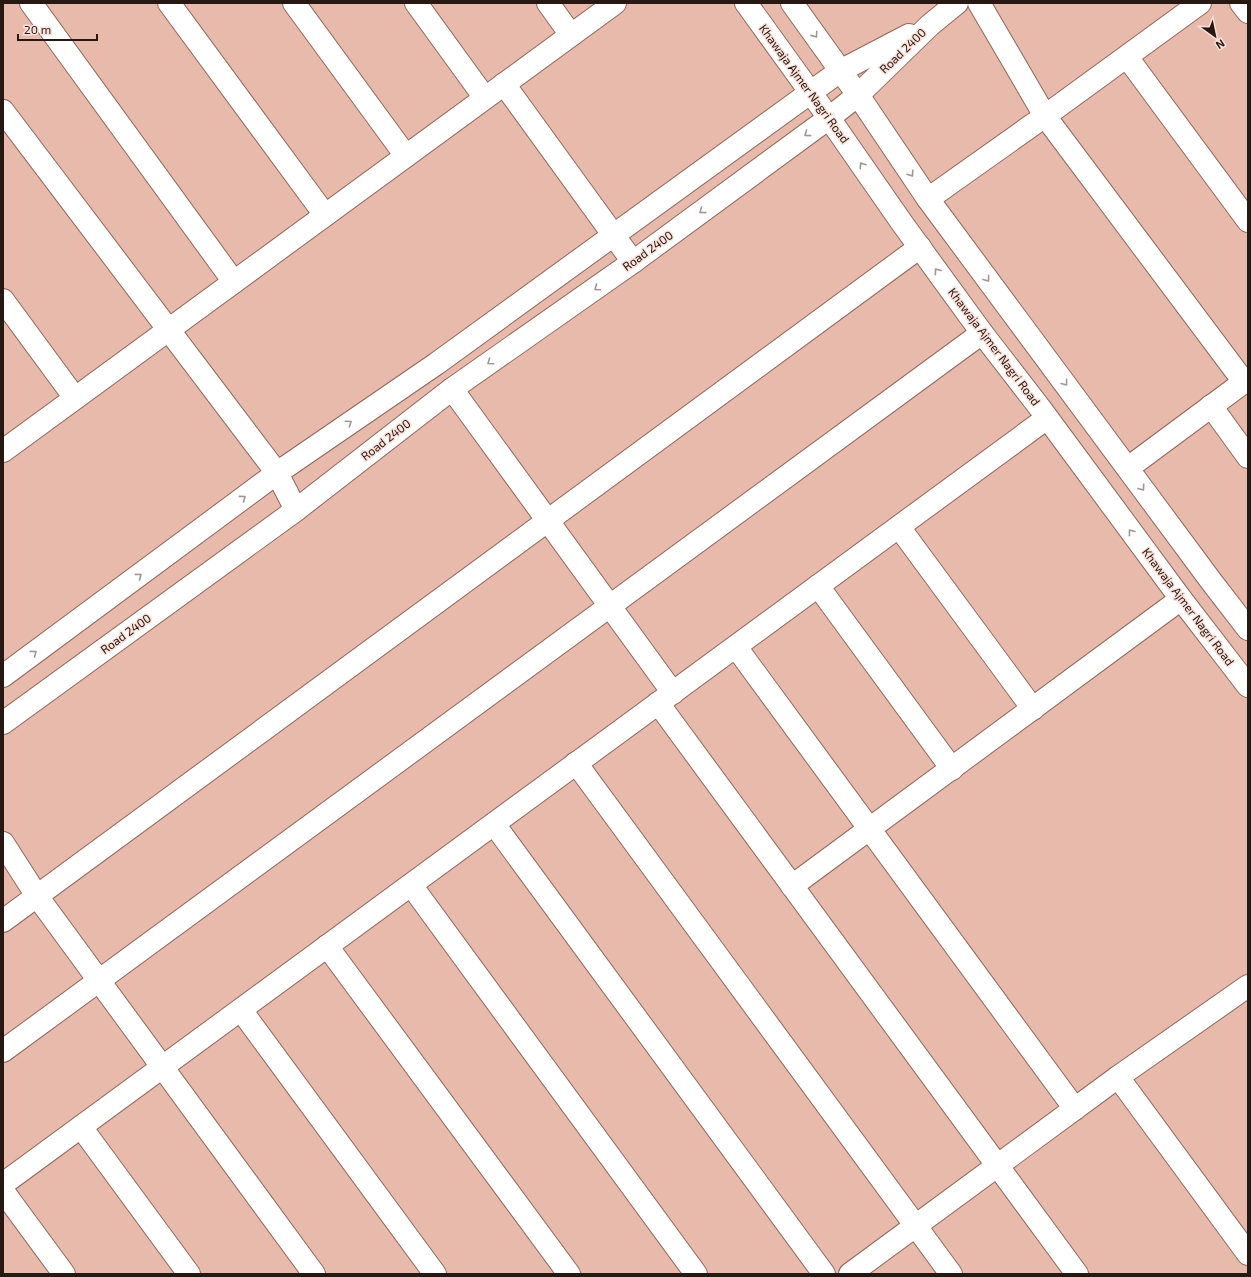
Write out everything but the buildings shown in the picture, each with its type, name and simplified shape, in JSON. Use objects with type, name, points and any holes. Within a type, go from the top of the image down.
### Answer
[{"type":"street","points":[[31,3],[234,282]]},
{"type":"street","points":[[169,3],[325,215]]},
{"type":"street","points":[[294,3],[406,156]]},
{"type":"street","points":[[416,3],[484,98]]},
{"type":"street","points":[[548,3],[571,35]]},
{"type":"street","points":[[3,451],[614,3]]},
{"type":"street","name":"Khawaja Ajmer Nagri Road","points":[[746,3],[829,118],[902,224],[982,333],[1248,686]]},
{"type":"street","points":[[792,3],[858,95],[928,199],[1248,629]]},
{"type":"street","points":[[930,25],[957,3]]},
{"type":"street","points":[[978,3],[1046,116],[1246,380],[1128,468]]},
{"type":"street","points":[[928,199],[1046,116],[1200,3]]},
{"type":"street","points":[[1241,3],[1248,12]]},
{"type":"street","name":"Road 2400","points":[[3,676],[277,473],[436,364],[840,71],[930,25]]},
{"type":"street","name":"Road 2400","points":[[3,723],[296,510],[452,389],[633,262],[829,118],[858,95],[930,25]]},
{"type":"street","points":[[1127,56],[1248,221]]},
{"type":"street","points":[[504,84],[633,262]]},
{"type":"street","points":[[3,111],[277,473],[296,510]]},
{"type":"street","points":[[3,920],[920,247]]},
{"type":"street","points":[[3,300],[75,398]]},
{"type":"street","points":[[3,1052],[982,333]]},
{"type":"street","points":[[452,389],[610,606],[666,698],[792,886],[1077,1274]]},
{"type":"street","points":[[1211,406],[1248,457]]},
{"type":"street","points":[[3,1184],[1047,418]]},
{"type":"street","points":[[899,527],[1033,709]]},
{"type":"street","points":[[818,586],[952,769]]},
{"type":"street","points":[[792,886],[1181,599]]},
{"type":"street","points":[[736,647],[1075,1109]]},
{"type":"street","points":[[576,763],[951,1274]]},
{"type":"street","points":[[494,824],[824,1274]]},
{"type":"street","points":[[3,842],[36,896],[314,1274]]},
{"type":"street","points":[[410,885],[696,1274]]},
{"type":"street","points":[[327,946],[568,1274]]},
{"type":"street","points":[[850,1274],[1118,1077],[1248,986]]},
{"type":"street","points":[[241,1010],[434,1274]]},
{"type":"street","points":[[1118,1077],[1248,1254]]},
{"type":"street","points":[[81,1127],[189,1274]]},
{"type":"street","points":[[3,1191],[64,1274]]}]
